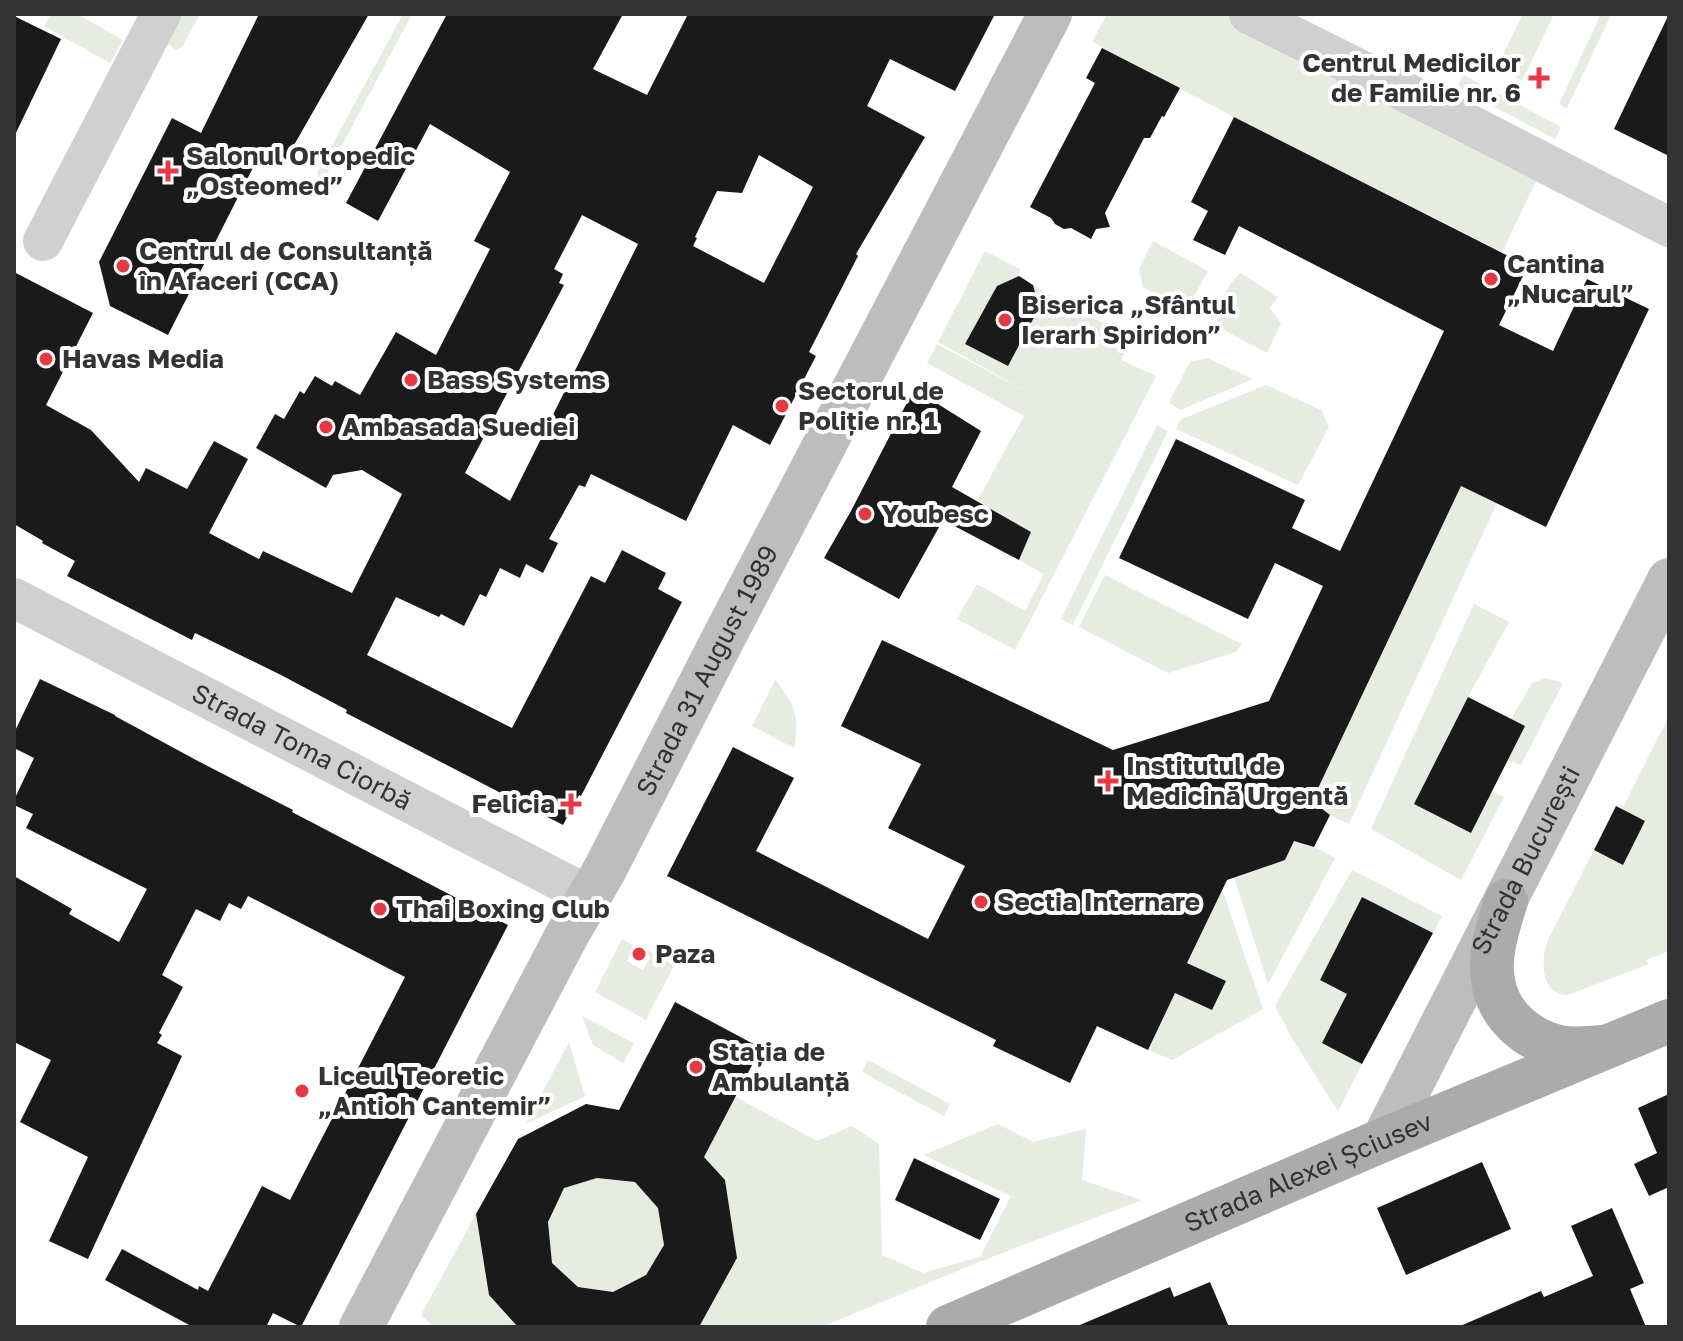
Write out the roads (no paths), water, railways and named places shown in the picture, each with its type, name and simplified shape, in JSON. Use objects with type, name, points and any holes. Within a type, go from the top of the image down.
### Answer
[{"type":"main road","points":[[1506,901],[1496,933],[1492,968],[1493,985],[1510,1018],[1522,1031],[1558,1047],[1612,1046]]},
{"type":"main road","name":"Strada Alexei Șciusev","points":[[948,1327],[1669,1021]]},
{"type":"street","points":[[43,241],[161,14]]},
{"type":"street","name":"Strada 31 August 1989","points":[[361,1327],[591,894],[1050,14]]},
{"type":"street","points":[[1249,14],[1669,227]]},
{"type":"street","name":"Strada București","points":[[1383,1140],[1669,580]]},
{"type":"street","name":"Strada Toma Ciorbă","points":[[14,598],[591,894]]},
{"type":"place","name":"Centrul Medicilor de Familie nr. 6","points":[[1539,78]]},
{"type":"place","name":"Salonul Ortopedic „Osteomed”","points":[[168,171]]},
{"type":"place","name":"Centrul de Consultanță în Afaceri (CCA)","points":[[123,266]]},
{"type":"place","name":"Cantina „Nucarul”","points":[[1491,279]]},
{"type":"place","name":"Biserica „Sfântul Ierarh Spiridon”","points":[[1005,320]]},
{"type":"place","name":"Havas Media","points":[[46,359]]},
{"type":"place","name":"Bass Systems","points":[[411,380]]},
{"type":"place","name":"Sectorul de Poliție nr. 1","points":[[782,406]]},
{"type":"place","name":"Ambasada Suediei","points":[[326,427]]},
{"type":"place","name":"Youbesc","points":[[865,514]]},
{"type":"place","name":"Institutul de Medicină Urgentă","points":[[1108,781]]},
{"type":"place","name":"Felicia","points":[[571,804]]},
{"type":"place","name":"Sectia Internare","points":[[981,902]]},
{"type":"place","name":"Thai Boxing Club","points":[[380,909]]},
{"type":"place","name":"Paza","points":[[639,954]]},
{"type":"place","name":"Stația de Ambulanță","points":[[696,1067]]},
{"type":"place","name":"Liceul Teoretic „Antioh Cantemir”","points":[[302,1091]]}]
